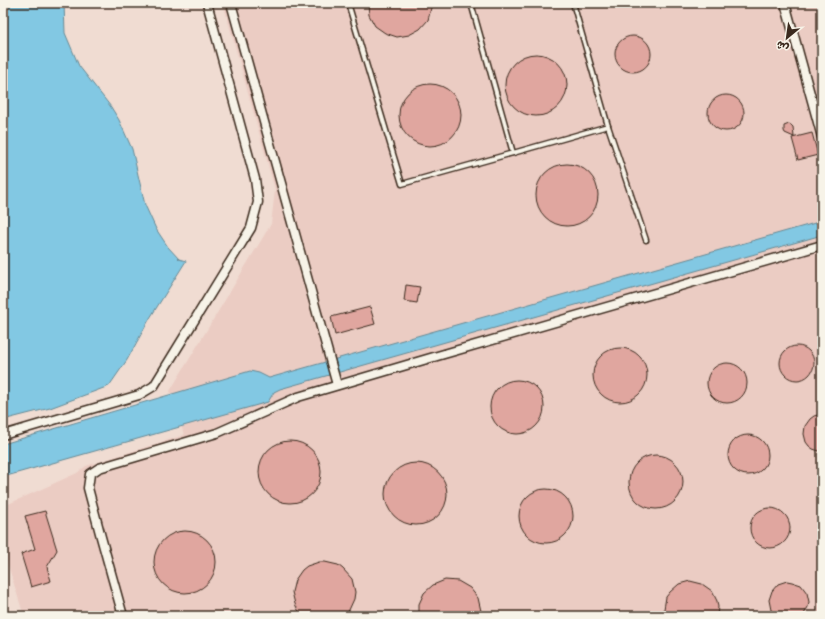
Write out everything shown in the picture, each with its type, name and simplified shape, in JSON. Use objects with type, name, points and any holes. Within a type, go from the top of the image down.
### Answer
[{"type":"street","points":[[3,435],[139,395],[154,386],[251,228],[258,202],[256,179],[207,3]]},
{"type":"street","points":[[231,3],[336,382]]},
{"type":"street","points":[[786,3],[822,137]]},
{"type":"street","points":[[122,616],[88,488],[90,474],[99,468],[217,433],[336,382],[444,354],[822,245]]},
{"type":"lane","points":[[348,3],[402,184],[608,126]]},
{"type":"lane","points":[[471,3],[513,153]]},
{"type":"lane","points":[[574,3],[608,126],[646,240]]},
{"type":"shaded area","points":[[223,3],[822,3],[822,616],[24,616],[3,549],[4,506],[77,473],[86,466],[184,435],[170,391],[271,224],[275,190]]},
{"type":"water","points":[[3,3],[64,3],[65,33],[79,66],[111,107],[119,120],[132,149],[145,205],[156,229],[168,247],[179,259],[186,261],[150,318],[127,360],[109,386],[50,408],[3,420]]},
{"type":"water","points":[[822,221],[822,235],[280,389],[274,392],[268,402],[3,477],[3,444],[250,371],[259,373],[269,378]]},
{"type":"building","points":[[368,3],[430,3],[431,8],[428,20],[420,29],[409,35],[397,37],[385,33],[375,26],[369,15]]},
{"type":"building","points":[[637,36],[646,41],[650,47],[650,61],[646,67],[637,72],[629,72],[620,67],[616,61],[615,50],[620,41],[626,37]]},
{"type":"building","points":[[530,54],[542,54],[558,63],[565,73],[567,85],[565,97],[558,107],[542,116],[530,116],[519,111],[510,102],[505,91],[505,79],[510,68],[519,59]]},
{"type":"building","points":[[424,84],[436,84],[452,93],[459,103],[461,115],[459,127],[452,137],[436,146],[424,146],[413,141],[404,132],[399,121],[399,109],[404,98],[413,89]]},
{"type":"building","points":[[730,95],[739,100],[743,106],[743,120],[739,126],[730,131],[722,131],[713,126],[709,120],[708,109],[713,100],[719,96]]},
{"type":"building","points":[[789,124],[793,127],[794,137],[785,133],[784,131],[784,126]]},
{"type":"building","points":[[812,133],[818,155],[798,160],[792,138]]},
{"type":"building","points":[[561,164],[573,164],[589,173],[596,183],[598,195],[596,207],[589,217],[573,226],[561,226],[550,221],[541,212],[536,201],[536,189],[541,178],[550,169]]},
{"type":"building","points":[[406,285],[420,287],[417,303],[404,301]]},
{"type":"building","points":[[370,307],[375,324],[335,335],[331,317]]},
{"type":"building","points":[[797,346],[809,351],[814,363],[809,375],[797,380],[785,375],[780,363],[785,351]]},
{"type":"building","points":[[620,348],[630,350],[639,356],[645,365],[647,375],[645,385],[639,394],[630,400],[620,402],[610,400],[601,394],[595,385],[593,375],[595,365],[601,356],[610,350]]},
{"type":"building","points":[[723,363],[731,363],[738,366],[744,372],[747,383],[744,394],[738,400],[731,403],[723,403],[716,400],[710,394],[707,387],[707,379],[710,372],[716,366]]},
{"type":"building","points":[[517,380],[527,382],[536,388],[542,397],[544,407],[542,417],[536,426],[527,432],[517,434],[507,432],[498,426],[492,417],[490,407],[492,397],[498,388],[507,382]]},
{"type":"building","points":[[822,414],[822,452],[809,446],[806,442],[804,434],[805,426],[810,419],[814,416]]},
{"type":"building","points":[[744,435],[752,435],[759,438],[765,444],[768,455],[765,466],[759,472],[752,475],[744,475],[737,472],[731,466],[728,459],[728,451],[731,444],[737,438]]},
{"type":"building","points":[[290,441],[302,443],[312,450],[319,460],[321,472],[319,484],[312,494],[302,501],[290,503],[278,501],[268,494],[261,484],[259,472],[261,460],[268,450],[278,443]]},
{"type":"building","points":[[656,455],[666,457],[675,463],[681,472],[683,482],[681,492],[675,501],[666,507],[656,509],[646,507],[637,501],[631,492],[629,482],[631,472],[637,463],[646,457]]},
{"type":"building","points":[[416,463],[428,465],[438,472],[445,482],[447,494],[445,506],[438,516],[428,523],[416,525],[404,523],[394,516],[387,506],[385,494],[387,482],[394,472],[404,465]]},
{"type":"building","points":[[546,489],[556,491],[565,497],[571,506],[573,516],[571,526],[565,535],[556,541],[546,543],[536,541],[527,535],[521,526],[519,516],[521,506],[527,497],[536,491]]},
{"type":"building","points":[[766,508],[774,508],[781,511],[787,517],[790,528],[787,539],[781,545],[774,548],[766,548],[759,545],[753,539],[750,532],[750,524],[753,517],[759,511]]},
{"type":"building","points":[[45,511],[57,550],[47,567],[51,581],[31,587],[21,554],[35,549],[25,516]]},
{"type":"building","points":[[185,531],[197,533],[207,540],[214,550],[216,562],[214,574],[207,584],[197,591],[185,593],[173,591],[163,584],[156,574],[154,562],[156,550],[163,540],[173,533]]},
{"type":"building","points":[[319,562],[338,565],[352,579],[355,592],[354,599],[349,610],[344,616],[303,616],[295,604],[292,592],[295,580],[307,566]]},
{"type":"building","points":[[445,580],[458,581],[470,588],[478,598],[481,611],[480,616],[419,616],[419,604],[424,593],[433,585]]},
{"type":"building","points":[[690,581],[702,584],[712,591],[717,601],[717,616],[665,616],[664,609],[666,597],[679,584]]},
{"type":"building","points":[[787,581],[801,585],[807,593],[809,602],[803,616],[776,616],[771,610],[769,600],[772,591],[778,584]]}]
